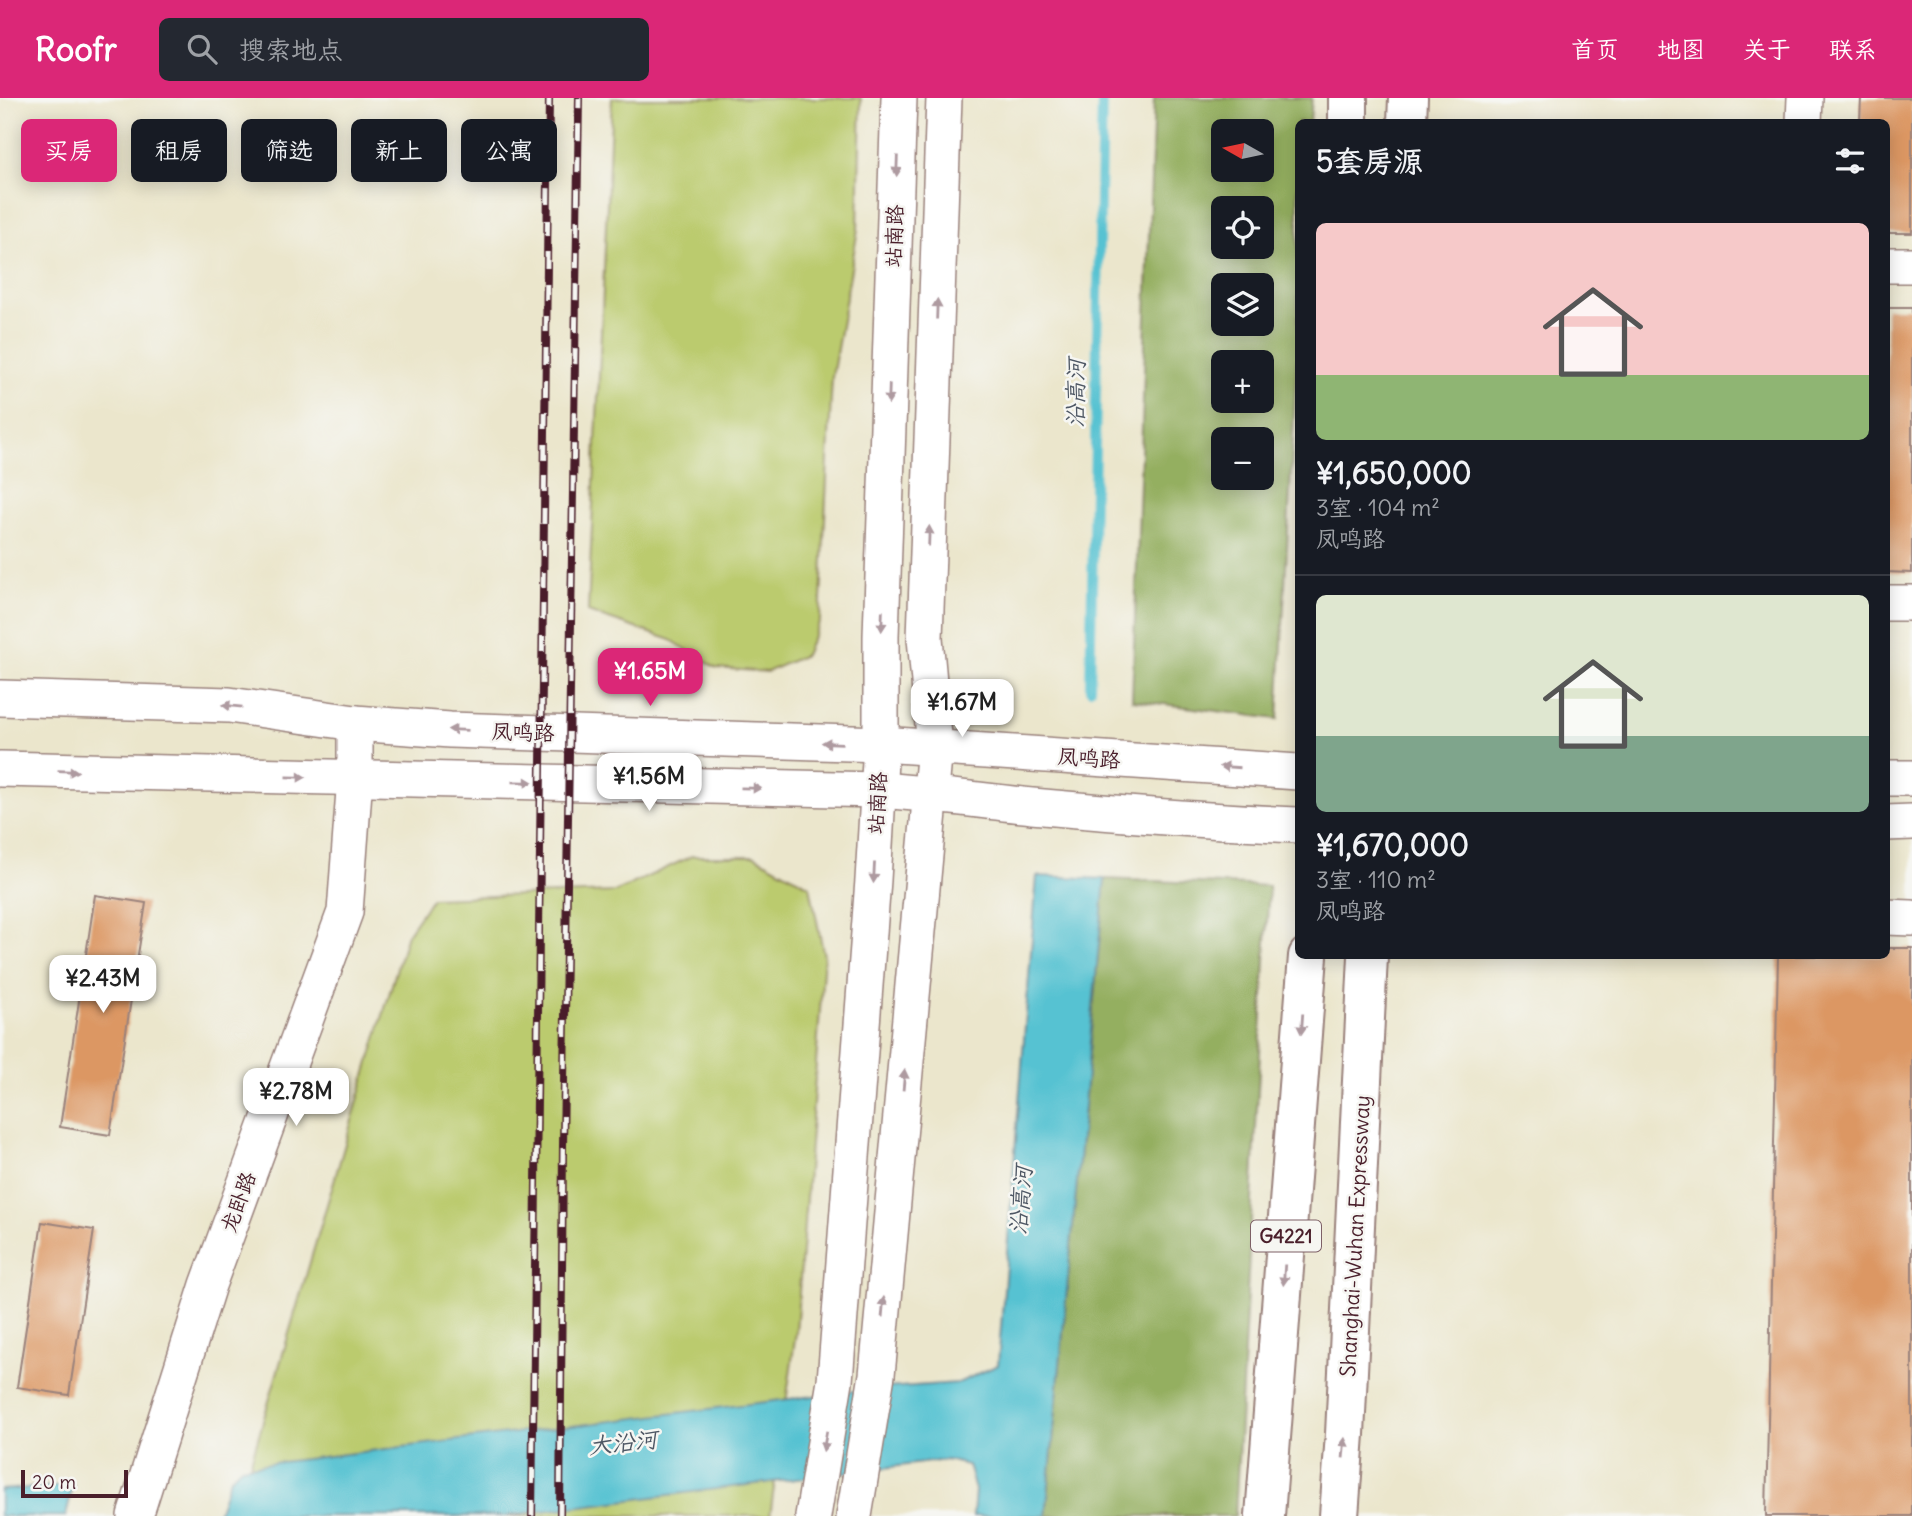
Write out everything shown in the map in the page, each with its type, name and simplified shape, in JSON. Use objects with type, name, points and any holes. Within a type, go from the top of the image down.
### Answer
[{"type":"highway","points":[[1348,98],[1348,119]]},
{"type":"highway","points":[[1407,119],[1408,98]]},
{"type":"highway","name":"G4221","points":[[1265,1516],[1308,959]]},
{"type":"highway","name":"Shanghai-Wuhan Expressway","points":[[1339,1516],[1346,1434],[1368,959]]},
{"type":"street","name":"站南路","points":[[814,1508],[835,1381],[873,880],[881,744],[881,622],[899,98]]},
{"type":"street","points":[[855,1505],[877,1375],[935,747],[925,638],[944,98]]},
{"type":"street","points":[[1804,119],[1805,98]]},
{"type":"street","points":[[1890,265],[1912,265]]},
{"type":"street","points":[[1890,603],[1912,603]]},
{"type":"street","name":"凤鸣路","points":[[0,698],[229,705],[355,723],[450,730],[881,744],[1295,772]]},
{"type":"street","name":"龙卧路","points":[[135,1516],[208,1285],[345,912],[355,778],[355,723]]},
{"type":"street","points":[[0,769],[877,790],[931,793],[1028,806],[1295,825]]},
{"type":"street","points":[[1890,778],[1912,778]]},
{"type":"street","points":[[1890,823],[1912,822]]},
{"type":"street","points":[[1890,918],[1912,918]]},
{"type":"green space","points":[[612,98],[861,98],[858,229],[832,377],[820,620],[805,655],[767,672],[716,668],[671,640],[588,612]]},
{"type":"green space","points":[[1154,98],[1312,98],[1310,119],[1295,119],[1295,397],[1278,719],[1132,700]]},
{"type":"green space","points":[[692,856],[755,856],[810,886],[824,956],[796,1332],[770,1516],[235,1516],[407,934],[432,898],[615,892]]},
{"type":"green space","points":[[1105,879],[1269,886],[1235,1516],[1046,1516]]},
{"type":"water","name":"大沿河","points":[[1037,876],[1105,879],[1046,1516],[973,1516],[975,1490],[968,1465],[946,1460],[503,1516],[217,1516],[230,1478],[241,1467],[870,1389],[958,1383],[998,1365]]},
{"type":"water","points":[[73,1485],[66,1516],[0,1516],[0,1490]]},
{"type":"building","points":[[1861,98],[1912,98],[1912,233],[1890,233],[1890,119],[1860,119]]},
{"type":"building","points":[[1890,308],[1912,308],[1912,573],[1890,572]]},
{"type":"building","points":[[95,895],[146,903],[110,1135],[60,1127]]},
{"type":"building","points":[[1890,948],[1912,948],[1912,1516],[1766,1516],[1778,959],[1890,959]]},
{"type":"building","points":[[42,1222],[94,1230],[69,1395],[17,1387]]},
{"type":"waterway","name":"沿高河","points":[[1090,689],[1102,98]]},
{"type":"railway","points":[[532,1516],[549,98]]},
{"type":"railway","points":[[560,1516],[579,98]]}]
